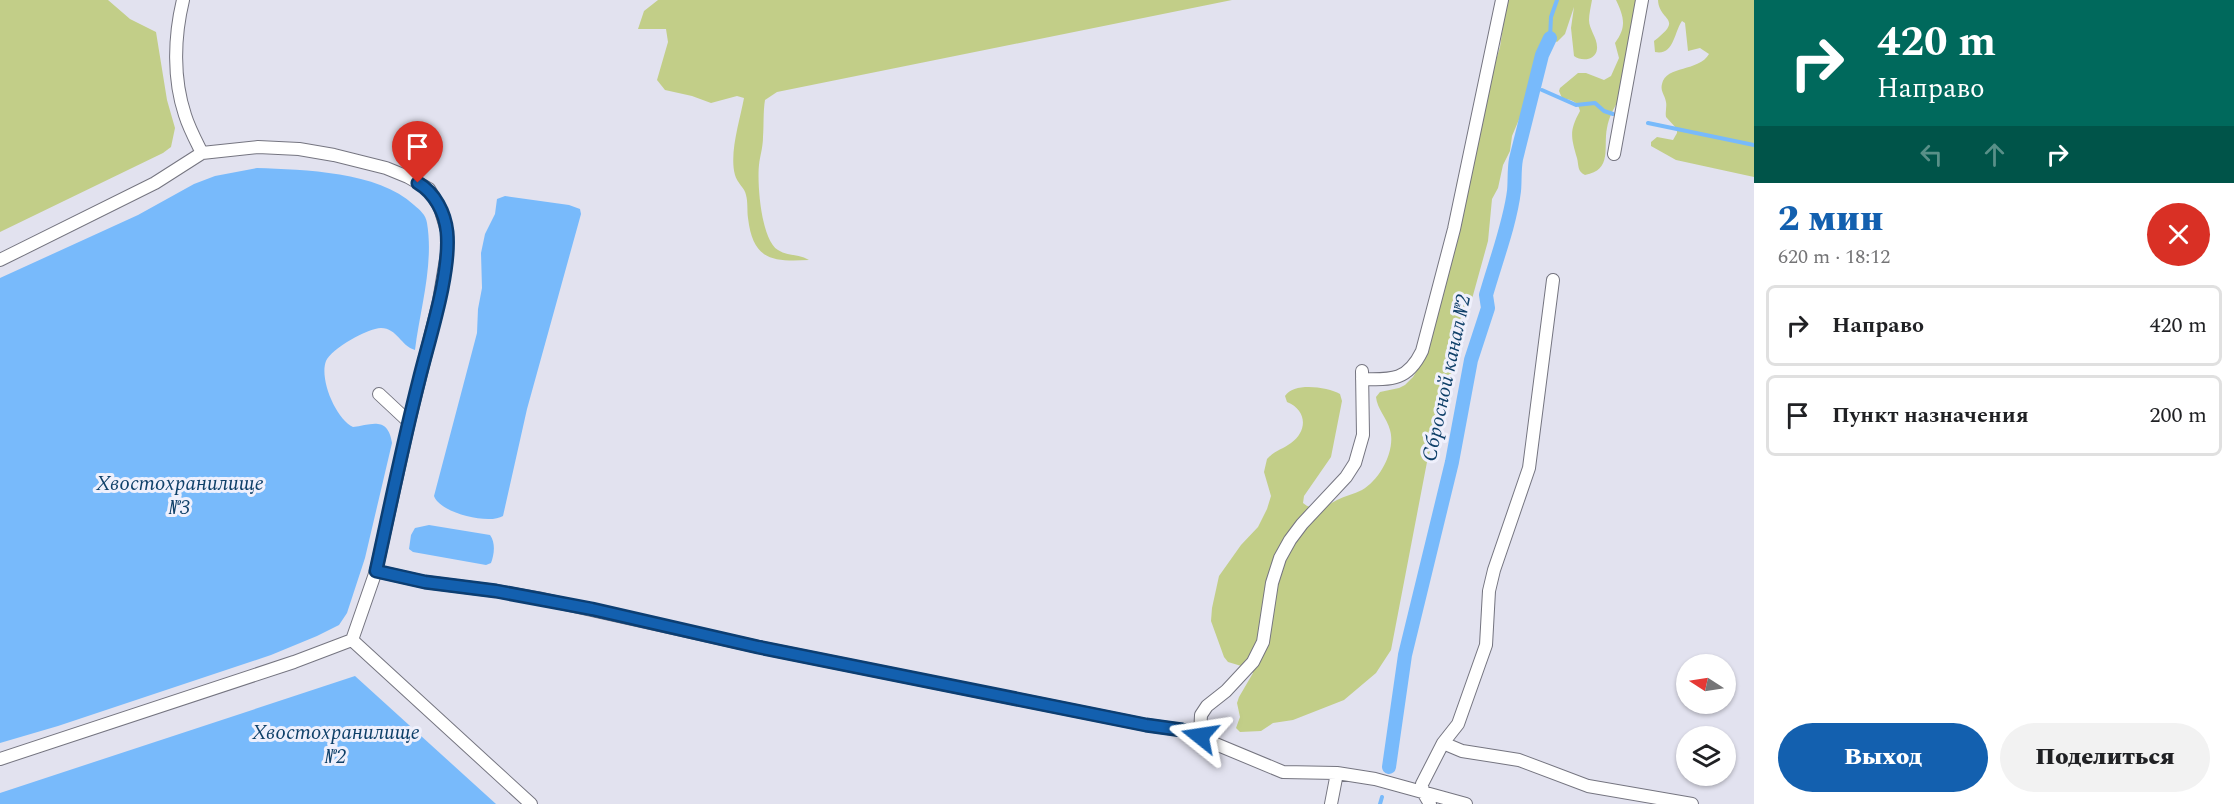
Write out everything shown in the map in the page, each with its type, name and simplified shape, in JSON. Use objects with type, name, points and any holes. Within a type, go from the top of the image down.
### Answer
[{"type":"lane","points":[[183,0],[176,61],[178,84],[185,116],[202,153]]},
{"type":"lane","points":[[1200,736],[1201,716],[1207,706],[1226,691],[1253,662],[1263,642],[1272,583],[1280,558],[1290,540],[1346,477],[1355,463],[1363,435],[1362,375],[1392,378],[1406,373],[1414,367],[1422,351],[1454,229],[1502,0]]},
{"type":"lane","points":[[1614,154],[1642,0]]},
{"type":"lane","points":[[0,260],[154,183],[202,153],[258,147],[299,149],[386,168],[429,189],[440,208],[447,231],[447,253],[439,301],[376,571],[352,640]]},
{"type":"lane","points":[[1430,804],[1423,792],[1422,784],[1443,743],[1458,724],[1486,645],[1489,591],[1494,570],[1530,468],[1553,280]]},
{"type":"lane","points":[[379,394],[409,422]]},
{"type":"lane","points":[[376,571],[425,582],[552,601],[758,647],[1146,725],[1182,730],[1283,772],[1337,773],[1384,781],[1466,804]]},
{"type":"lane","points":[[0,759],[294,662],[352,640]]},
{"type":"lane","points":[[352,640],[531,804]]},
{"type":"lane","points":[[1443,743],[1462,751],[1520,760],[1588,786],[1692,804]]},
{"type":"lane","points":[[1331,804],[1337,773]]},
{"type":"green space","points":[[0,0],[108,0],[130,19],[156,32],[167,100],[175,128],[171,147],[163,153],[0,232]]},
{"type":"green space","points":[[658,0],[1232,0],[777,92],[765,100],[759,165],[761,210],[772,244],[782,252],[809,260],[785,260],[766,256],[754,243],[748,218],[746,195],[736,178],[734,147],[744,98],[737,96],[711,103],[665,90],[657,80],[668,42],[666,29],[638,29],[644,11]]},
{"type":"green space","points":[[1507,0],[1592,0],[1589,20],[1597,49],[1594,56],[1588,59],[1574,56],[1571,28],[1574,7],[1565,34],[1557,42],[1549,37],[1542,46],[1535,63],[1523,110],[1512,136],[1510,151],[1503,165],[1498,188],[1492,199],[1488,241],[1427,462],[1391,650],[1376,673],[1344,700],[1293,720],[1273,723],[1261,731],[1240,732],[1236,728],[1240,717],[1237,703],[1253,673],[1248,668],[1228,662],[1211,621],[1219,576],[1241,545],[1258,527],[1267,509],[1271,496],[1264,472],[1267,459],[1291,443],[1300,433],[1302,415],[1287,402],[1285,396],[1289,392],[1303,387],[1327,389],[1340,394],[1342,401],[1331,457],[1304,496],[1303,503],[1307,506],[1320,508],[1362,490],[1375,479],[1385,464],[1391,446],[1390,430],[1376,397],[1380,392],[1405,385],[1413,377],[1427,354],[1457,181],[1500,47]]},
{"type":"green space","points":[[1616,0],[1638,0],[1618,101],[1608,124],[1605,157],[1600,168],[1585,175],[1579,168],[1572,139],[1574,124],[1580,111],[1574,102],[1562,98],[1559,91],[1578,73],[1586,73],[1604,80],[1611,76],[1619,58],[1615,43],[1623,27],[1621,12]]},
{"type":"green space","points":[[1658,0],[1754,0],[1754,177],[1676,160],[1651,146],[1651,142],[1657,137],[1673,140],[1677,133],[1677,129],[1666,117],[1666,102],[1662,91],[1665,78],[1676,71],[1698,64],[1709,54],[1700,48],[1688,51],[1685,23],[1682,21],[1670,47],[1661,52],[1655,52],[1654,41],[1668,28],[1669,23],[1659,7]]},
{"type":"water","name":"Хвостохранилище №3","points":[[257,168],[340,174],[381,185],[414,205],[424,215],[427,223],[428,271],[415,350],[391,331],[375,329],[350,340],[335,351],[329,356],[324,369],[330,398],[347,423],[353,427],[382,425],[387,428],[392,443],[365,558],[347,613],[339,625],[271,655],[0,743],[0,278],[138,215],[194,184],[215,176]]},
{"type":"water","points":[[505,196],[569,205],[580,209],[581,214],[527,409],[503,516],[487,519],[466,516],[445,508],[434,496],[477,333],[482,288],[481,253],[485,234],[495,214],[497,199]]},
{"type":"water","points":[[429,525],[490,535],[494,545],[491,563],[486,565],[413,552],[409,549],[411,535],[415,528]]},
{"type":"water","name":"Хвостохранилище №2","points":[[355,676],[496,804],[0,804],[0,793]]},
{"type":"waterway","name":"Сбросной канал №2","points":[[1550,38],[1551,17],[1557,0]]},
{"type":"waterway","name":"Сбросной канал №2","points":[[1389,767],[1405,655],[1452,462],[1471,360],[1488,308],[1486,295],[1509,217],[1514,191],[1516,159],[1542,55],[1550,38]]},
{"type":"waterway","points":[[1542,90],[1576,105],[1595,103],[1604,111],[1613,114]]},
{"type":"waterway","points":[[1648,123],[1754,145]]},
{"type":"waterway","name":"Сбросной канал №2","points":[[1380,804],[1382,797]]},
{"type":"route","points":[[418,183],[429,189],[440,208],[447,231],[447,253],[439,301],[376,571],[425,582],[496,591],[592,609],[758,647],[1146,725],[1182,730],[1200,736]]}]
